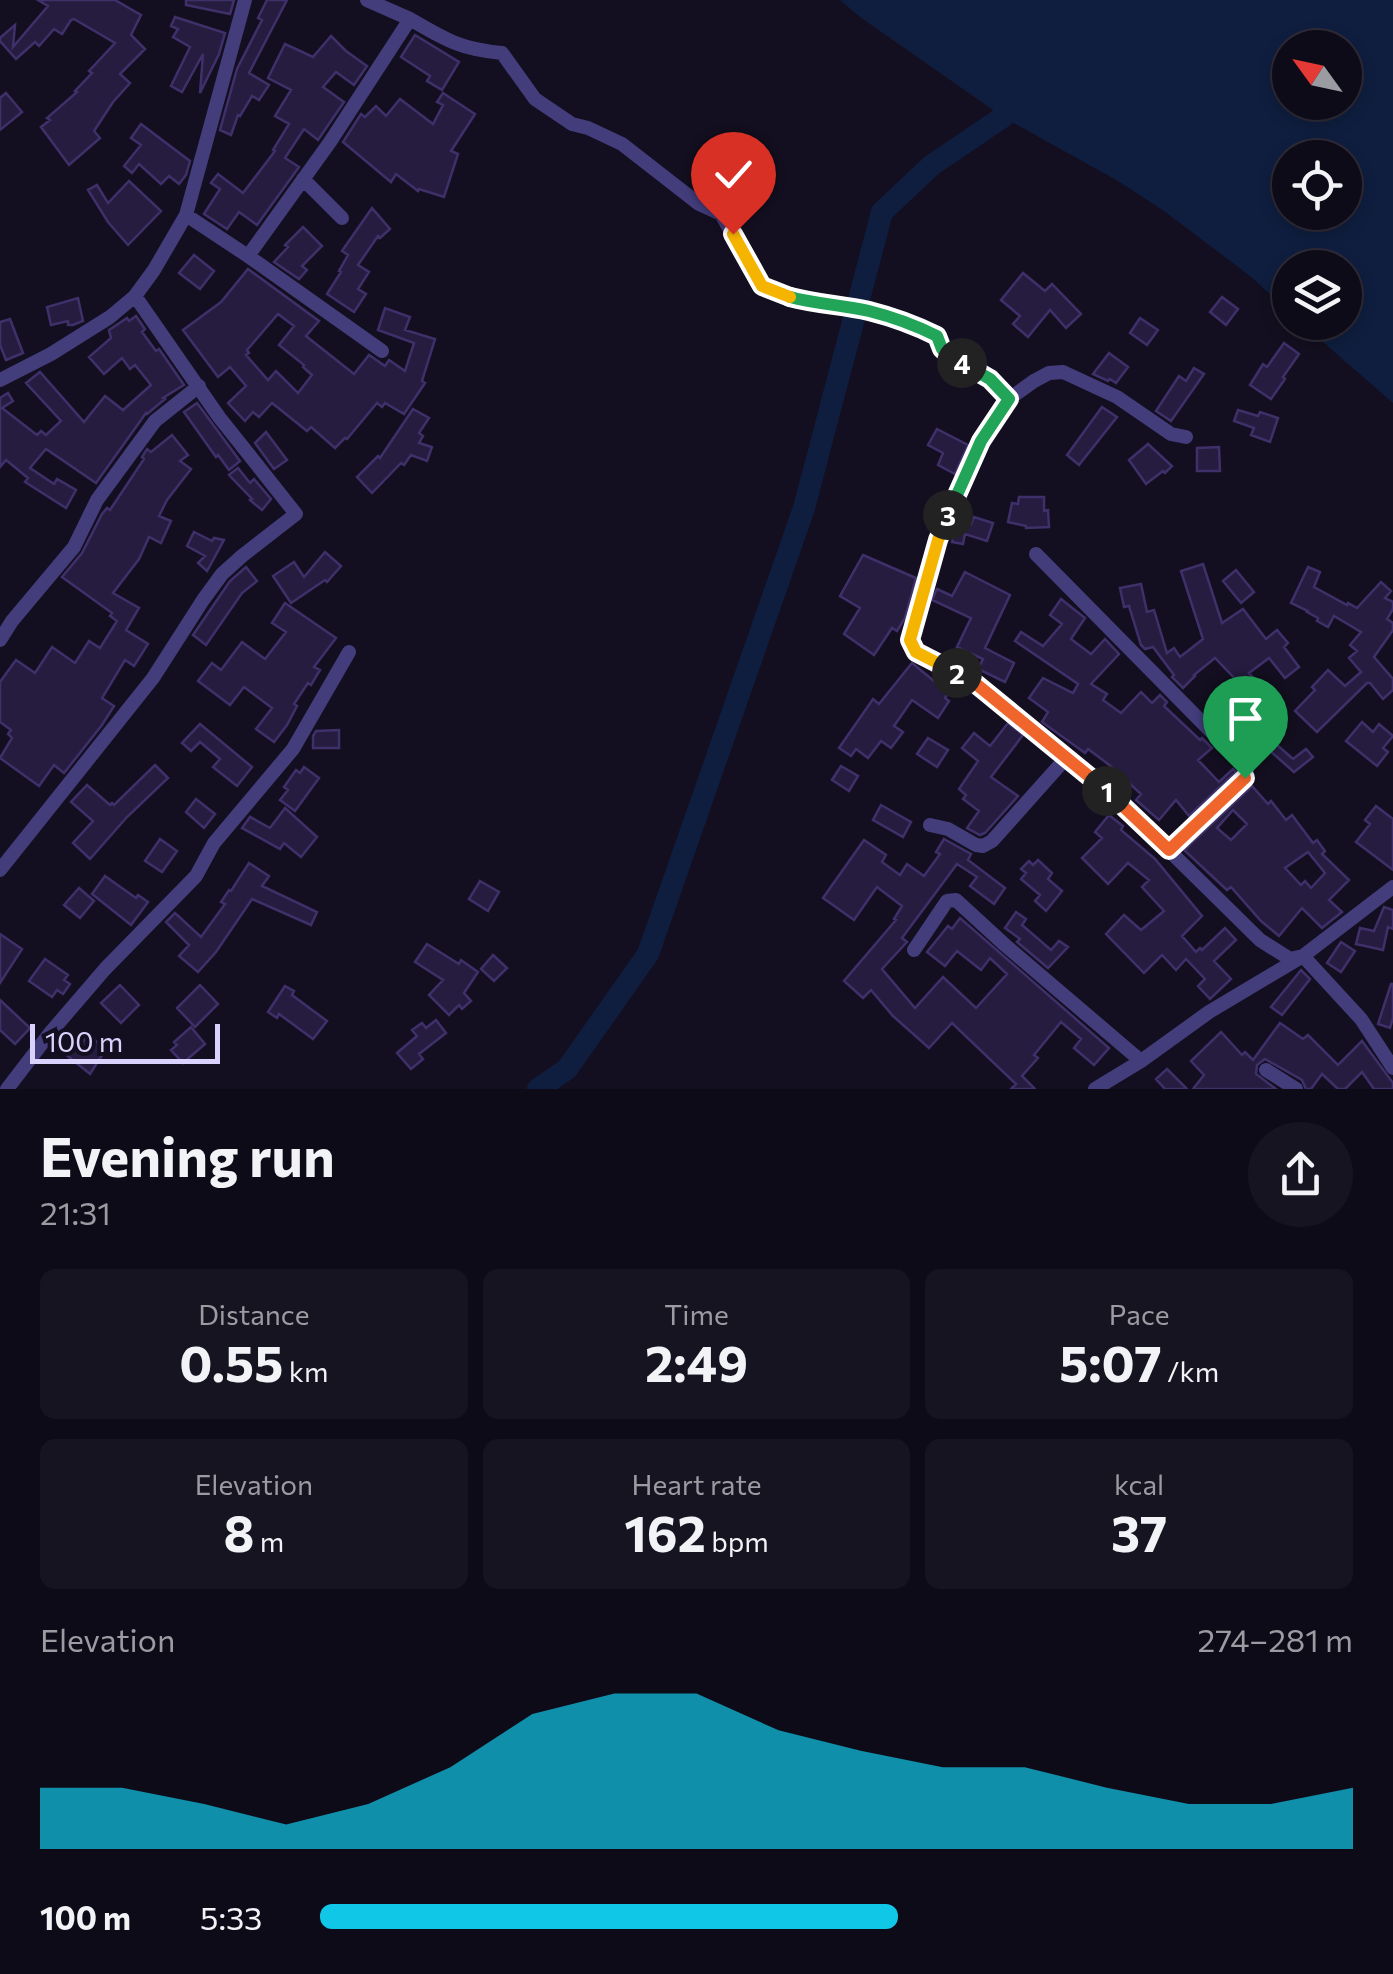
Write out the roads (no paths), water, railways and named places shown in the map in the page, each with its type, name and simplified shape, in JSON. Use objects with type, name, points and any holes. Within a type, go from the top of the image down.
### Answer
[{"type":"street","points":[[0,380],[51,354],[136,296],[186,216],[245,0]]},
{"type":"street","points":[[366,0],[410,19],[452,44],[502,53],[535,99],[572,124],[622,144],[698,204],[721,214],[762,286],[816,304],[880,314],[937,336],[942,349],[990,379],[1009,399]]},
{"type":"street","points":[[248,256],[410,19]]},
{"type":"street","points":[[304,179],[342,218]]},
{"type":"street","points":[[186,216],[382,351]]},
{"type":"street","points":[[0,870],[153,678],[222,574],[296,514],[218,417],[136,296]]},
{"type":"street","points":[[1186,437],[1172,434],[1117,397],[1063,372],[1034,380],[1009,399],[981,441],[938,540],[910,640],[916,652],[970,679],[1067,757],[1131,813],[1260,940],[1290,959],[1303,956]]},
{"type":"street","points":[[0,640],[74,547],[97,500],[154,421],[199,386]]},
{"type":"street","points":[[1036,554],[1247,770],[1245,778],[1169,850]]},
{"type":"street","points":[[7,1089],[105,970],[196,876],[214,843],[292,749],[349,652]]},
{"type":"street","points":[[930,824],[983,846],[992,841],[1067,757]]},
{"type":"street","points":[[1095,1089],[1209,1012],[1303,956],[1393,887]]},
{"type":"street","points":[[914,950],[947,901],[956,900],[1141,1061]]},
{"type":"street","points":[[1303,956],[1361,1019],[1393,1068]]},
{"type":"street","points":[[1266,1070],[1296,1089]]},
{"type":"water","points":[[840,0],[1393,0],[1393,403],[1321,340],[1362,340],[1362,250],[1272,250],[1272,296],[1164,211],[1003,117]]},
{"type":"waterway","points":[[538,1089],[567,1069],[648,954],[804,508],[882,212],[932,165],[1003,117],[1006,90]]}]
